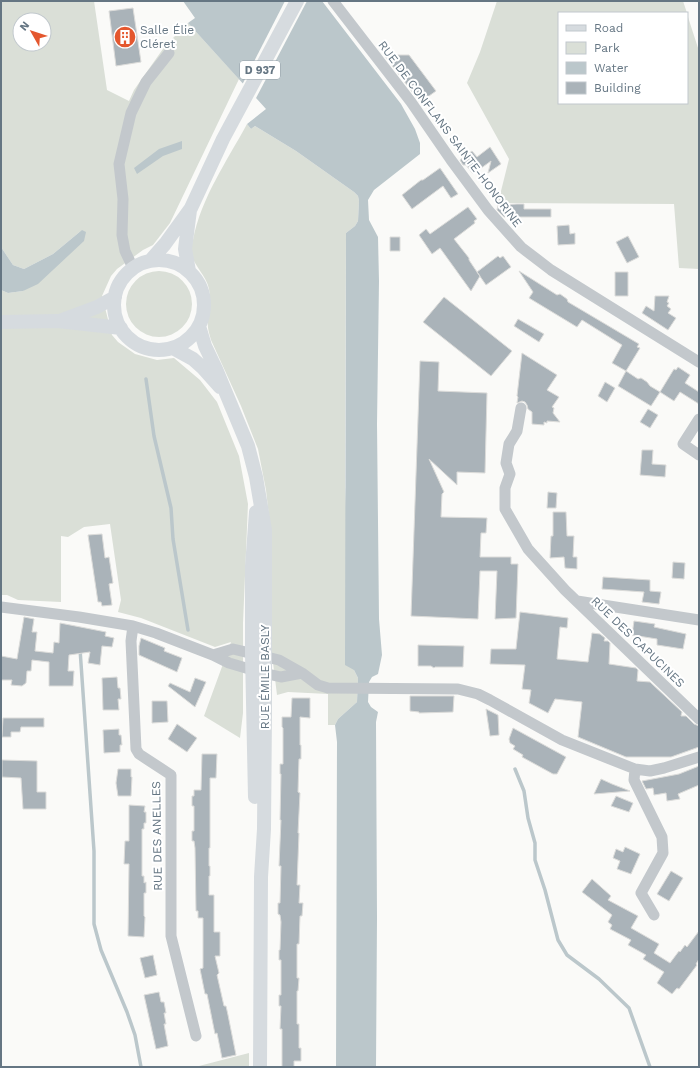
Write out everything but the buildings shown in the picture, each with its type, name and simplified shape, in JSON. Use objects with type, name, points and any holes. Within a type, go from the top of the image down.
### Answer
[{"type":"main road","name":"D 937","points":[[150,261],[165,244],[191,208],[223,139],[297,1]]},
{"type":"main road","name":"D 937","points":[[189,271],[185,249],[191,208]]},
{"type":"main road","points":[[164,260],[177,264],[189,271],[197,280],[202,291],[204,309],[199,326],[192,336],[173,348],[161,350],[149,349],[138,345],[128,338],[116,318],[114,308],[118,286],[133,268],[150,261],[164,260]]},
{"type":"main road","points":[[58,321],[97,307],[115,297]]},
{"type":"main road","points":[[1,322],[58,321],[121,328]]},
{"type":"main road","points":[[199,326],[205,346],[226,395]]},
{"type":"main road","points":[[173,348],[193,359],[203,368],[226,395]]},
{"type":"main road","name":"RUE ÉMILE BASLY","points":[[226,395],[248,446],[256,477],[265,530],[259,664],[256,831],[261,877]]},
{"type":"main road","name":"RUE ÉMILE BASLY","points":[[256,477],[256,520],[252,566],[259,664],[265,712],[264,829],[261,877],[260,1067]]},
{"type":"street","name":"RUE DE CONFLANS SAINTE-HONORINE","points":[[333,1],[411,102],[488,210],[512,238],[536,260],[551,270],[699,362]]},
{"type":"street","points":[[133,268],[124,251],[122,234],[123,199],[120,164],[131,114],[146,82],[169,54]]},
{"type":"street","name":"RUE DES CAPUCINES","points":[[521,408],[517,431],[509,444],[506,463],[510,474],[505,488],[505,509],[528,550],[577,601],[699,719]]},
{"type":"street","points":[[699,418],[683,444],[699,455]]},
{"type":"street","name":"RUE DES CAPUCINES","points":[[577,601],[699,620]]},
{"type":"street","points":[[1,607],[79,616],[133,626],[156,633],[213,655],[229,663],[259,664],[279,660],[318,684],[328,688],[458,689],[478,694],[562,740],[635,769],[650,771],[699,757]]},
{"type":"street","name":"RUE DES ANELLES","points":[[133,626],[131,641],[136,749],[139,754],[171,775],[171,936],[196,1036]]},
{"type":"street","points":[[213,655],[233,649],[281,677],[302,673]]},
{"type":"street","points":[[635,769],[634,780],[662,837],[663,853],[641,893],[654,915]]},
{"type":"green space","points":[[1,1],[94,1],[107,90],[129,101],[134,90],[165,46],[188,23],[239,79],[170,223],[153,245],[143,250],[117,269],[111,276],[102,296],[112,335],[118,342],[135,354],[157,360],[174,358],[200,380],[217,402],[239,456],[248,504],[243,623],[243,713],[240,738],[204,716],[231,642],[215,647],[141,618],[118,612],[121,600],[110,524],[84,527],[68,537],[61,536],[61,602],[18,600],[7,595],[1,595],[1,290],[8,293],[23,291],[82,230],[53,254],[24,269],[13,265],[1,247]]},
{"type":"green space","points":[[497,1],[683,1],[687,12],[558,12],[558,104],[688,104],[688,17],[699,51],[699,269],[679,268],[674,204],[498,203],[509,159],[467,83],[480,52]]},
{"type":"green space","points":[[247,124],[251,129],[255,126],[296,151],[354,192],[358,196],[359,201],[358,221],[355,226],[346,233],[345,487],[354,670],[358,678],[357,702],[338,719],[335,725],[328,725],[328,694],[288,692],[277,695],[271,646],[272,543],[266,490],[258,449],[241,406],[211,340],[208,330],[210,293],[208,284],[194,261],[191,252],[197,224],[208,195]]},
{"type":"green space","points":[[153,271],[165,271],[177,276],[187,286],[192,298],[190,317],[177,332],[165,337],[153,337],[141,332],[131,322],[126,310],[126,298],[131,286],[141,276]]},
{"type":"green space","points":[[249,1053],[249,1067],[195,1067],[199,1066]]},
{"type":"water","points":[[183,1],[322,1],[401,104],[415,129],[420,143],[420,154],[374,190],[368,200],[369,220],[378,237],[379,281],[377,424],[379,619],[382,655],[378,674],[372,677],[369,682],[368,702],[371,707],[378,712],[376,722],[376,1067],[336,1067],[337,742],[335,725],[338,719],[357,702],[358,678],[354,670],[345,665],[346,233],[355,226],[358,221],[359,201],[358,196],[354,192],[296,151],[255,126],[251,129],[247,124],[266,109],[188,23],[195,18]]},
{"type":"water","points":[[182,141],[182,149],[163,156],[137,174],[134,168],[159,149]]},
{"type":"water","points":[[82,230],[86,232],[84,241],[38,284],[23,291],[8,293],[1,290],[1,247],[13,265],[24,269],[53,254]]},
{"type":"pier","points":[[285,1],[307,1],[255,100],[242,85]]},
{"type":"waterway","points":[[146,379],[154,436],[171,508],[173,539],[188,630]]},
{"type":"waterway","points":[[80,649],[94,851],[94,924],[101,950],[135,1035],[141,1067]]},
{"type":"waterway","points":[[515,769],[524,791],[528,818],[535,843],[535,860],[545,890],[558,940],[567,955],[599,979],[629,1008],[650,1067]]},
{"type":"place","name":"Salle Élie Cléret","points":[[125,37]]}]
